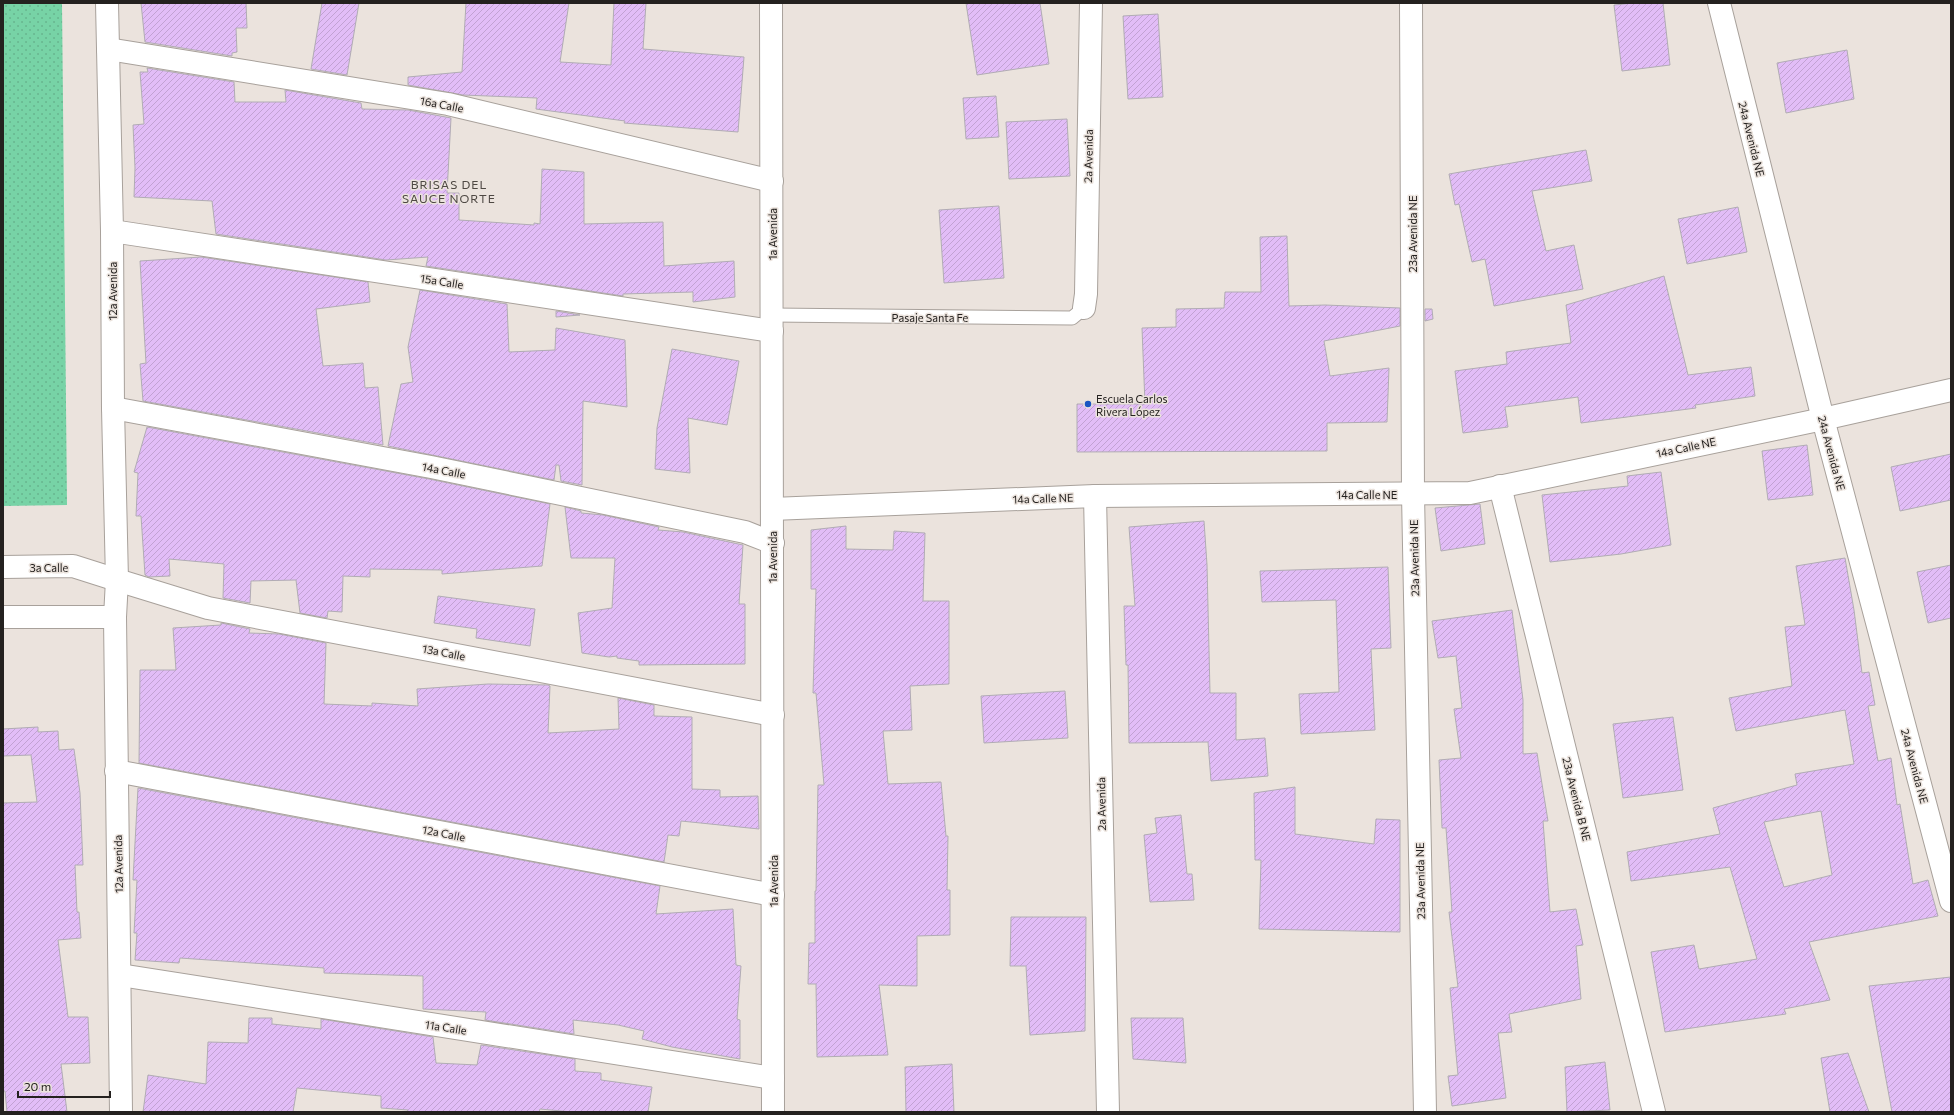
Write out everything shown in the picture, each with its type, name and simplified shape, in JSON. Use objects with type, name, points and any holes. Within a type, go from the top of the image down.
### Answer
[{"type":"street","name":"12a Avenida","points":[[107,3],[117,580],[115,617],[116,771],[121,1112]]},
{"type":"street","name":"1a Avenida","points":[[771,3],[773,1112]]},
{"type":"street","name":"2a Avenida","points":[[1084,308],[1086,294],[1091,3]]},
{"type":"street","name":"23a Avenida NE","points":[[1411,3],[1413,494],[1425,1112]]},
{"type":"street","name":"24a Avenida NE","points":[[1719,3],[1823,419],[1951,901]]},
{"type":"street","name":"16a Calle","points":[[108,49],[448,104],[772,181]]},
{"type":"street","name":"15a Calle","points":[[112,231],[772,323]]},
{"type":"street","name":"14a Calle NE","points":[[772,509],[1095,496],[1470,493],[1823,419],[1951,390]]},
{"type":"street","name":"14a Calle","points":[[113,408],[454,472],[745,532],[772,543]]},
{"type":"street","name":"23a Avenida B NE","points":[[1500,486],[1654,1112]]},
{"type":"street","name":"2a Avenida","points":[[1095,496],[1108,1112]]},
{"type":"street","name":"3a Calle","points":[[3,567],[74,566],[117,580]]},
{"type":"street","name":"13a Calle","points":[[117,580],[208,608],[773,714]]},
{"type":"street","points":[[3,617],[115,617]]},
{"type":"street","name":"12a Calle","points":[[116,771],[772,895]]},
{"type":"street","name":"11a Calle","points":[[120,975],[773,1078]]},
{"type":"lane","name":"Pasaje Santa Fe","points":[[772,323],[1072,318],[1084,308]]},
{"type":"green space","points":[[3,3],[62,3],[67,505],[3,506]]},
{"type":"building","points":[[141,3],[246,3],[247,28],[236,28],[237,52],[232,53],[232,56],[145,42]]},
{"type":"building","points":[[322,3],[359,3],[347,75],[311,69]]},
{"type":"building","points":[[466,3],[569,3],[560,62],[611,65],[614,3],[646,3],[643,49],[744,57],[738,132],[624,123],[625,121],[536,109],[537,98],[463,95],[408,85],[408,77],[462,72]]},
{"type":"building","points":[[966,3],[1040,3],[1049,64],[977,75]]},
{"type":"building","points":[[1633,3],[1663,3],[1670,65],[1622,71],[1614,5]]},
{"type":"building","points":[[1158,14],[1163,97],[1128,99],[1123,16]]},
{"type":"building","points":[[1847,50],[1854,99],[1786,113],[1777,63]]},
{"type":"building","points":[[147,68],[234,82],[235,102],[286,102],[285,90],[361,103],[362,109],[408,110],[451,118],[447,193],[459,193],[459,220],[534,225],[534,223],[540,224],[542,169],[584,172],[584,224],[663,222],[664,266],[734,261],[735,297],[693,302],[693,292],[623,294],[623,296],[426,266],[428,257],[386,260],[216,234],[212,201],[134,197],[135,168],[133,125],[144,124],[140,72],[148,72]]},
{"type":"building","points":[[996,96],[999,137],[966,139],[963,98]]},
{"type":"building","points":[[1067,119],[1070,176],[1009,179],[1006,122]]},
{"type":"building","points":[[1586,150],[1592,181],[1532,191],[1546,251],[1574,245],[1583,289],[1494,306],[1485,259],[1472,262],[1459,204],[1455,205],[1449,174]]},
{"type":"building","points":[[999,206],[1004,278],[944,283],[939,210]]},
{"type":"building","points":[[1738,207],[1747,252],[1687,264],[1678,219]]},
{"type":"building","points":[[1287,236],[1289,306],[1325,305],[1400,308],[1400,326],[1324,341],[1330,376],[1389,368],[1387,422],[1327,423],[1327,451],[1077,452],[1077,404],[1145,404],[1142,328],[1176,327],[1176,309],[1224,308],[1225,292],[1261,292],[1260,237]]},
{"type":"building","points":[[201,257],[368,282],[370,302],[316,309],[323,366],[363,363],[365,388],[378,387],[383,445],[143,401],[140,364],[146,363],[140,261]]},
{"type":"building","points":[[1664,276],[1688,375],[1751,367],[1755,396],[1695,405],[1696,408],[1581,423],[1578,397],[1505,407],[1508,427],[1463,433],[1455,371],[1507,364],[1506,352],[1571,343],[1566,305]]},
{"type":"building","points":[[420,290],[507,304],[509,352],[555,350],[556,328],[625,340],[627,407],[583,401],[582,485],[561,481],[559,465],[556,465],[554,480],[388,446],[401,384],[413,382],[408,347]]},
{"type":"building","points":[[1425,309],[1432,309],[1433,319],[1425,321]]},
{"type":"building","points":[[556,311],[580,315],[556,317]]},
{"type":"building","points":[[672,349],[739,361],[727,425],[688,418],[690,473],[655,469],[657,428]]},
{"type":"building","points":[[147,427],[429,479],[550,504],[542,566],[442,574],[442,570],[370,569],[370,577],[343,576],[342,612],[328,611],[327,618],[300,613],[296,580],[251,581],[250,603],[223,598],[224,564],[169,559],[170,576],[149,577],[145,575],[141,516],[136,516],[138,473],[134,472]]},
{"type":"building","points":[[1807,445],[1813,495],[1768,500],[1762,451]]},
{"type":"building","points":[[1951,454],[1951,500],[1900,511],[1891,467]]},
{"type":"building","points":[[1661,472],[1671,545],[1621,554],[1550,562],[1542,495],[1628,486],[1627,476]]},
{"type":"building","points":[[1480,504],[1485,544],[1441,551],[1435,508]]},
{"type":"building","points":[[565,507],[581,511],[581,513],[603,515],[659,527],[658,530],[683,532],[743,545],[739,604],[745,604],[745,664],[639,665],[639,661],[617,658],[617,656],[609,657],[582,653],[578,613],[612,608],[615,558],[571,558]]},
{"type":"building","points":[[1204,521],[1207,565],[1210,693],[1236,693],[1236,740],[1265,738],[1268,776],[1211,781],[1208,742],[1129,743],[1128,665],[1126,665],[1124,606],[1135,606],[1129,527]]},
{"type":"building","points":[[846,526],[846,549],[893,550],[894,531],[925,533],[923,601],[949,601],[949,684],[910,686],[912,730],[883,731],[888,784],[941,782],[946,836],[948,836],[947,890],[950,890],[950,935],[917,936],[917,986],[879,985],[888,1055],[817,1057],[816,984],[808,984],[809,943],[815,943],[818,785],[824,785],[816,693],[813,693],[816,589],[811,589],[811,530]]},
{"type":"building","points":[[1845,558],[1854,610],[1862,673],[1869,672],[1875,705],[1868,706],[1878,761],[1891,758],[1897,805],[1900,804],[1913,884],[1928,880],[1938,916],[1809,942],[1830,1000],[1784,1009],[1786,1014],[1665,1032],[1651,952],[1694,945],[1699,969],[1757,959],[1730,867],[1631,881],[1627,852],[1720,834],[1713,808],[1797,785],[1795,774],[1854,764],[1845,710],[1736,731],[1729,698],[1792,686],[1785,627],[1805,625],[1796,566]],"holes":[[[1821,811],[1832,875],[1784,887],[1764,822]]]},
{"type":"building","points":[[1951,565],[1951,618],[1928,623],[1917,572]]},
{"type":"building","points":[[1388,567],[1391,648],[1371,649],[1375,730],[1301,734],[1299,694],[1339,692],[1336,600],[1262,602],[1260,571]]},
{"type":"building","points":[[438,596],[535,609],[530,646],[476,638],[477,629],[434,623]]},
{"type":"building","points":[[1512,610],[1523,700],[1523,754],[1537,753],[1548,821],[1543,821],[1550,912],[1576,909],[1583,945],[1576,946],[1581,999],[1509,1014],[1512,1032],[1498,1033],[1506,1098],[1452,1106],[1448,1076],[1458,1075],[1450,988],[1458,987],[1449,912],[1452,912],[1446,828],[1442,828],[1439,760],[1461,758],[1454,709],[1462,708],[1456,656],[1438,658],[1432,621]]},
{"type":"building","points":[[221,623],[250,629],[249,633],[279,634],[326,643],[324,704],[372,706],[372,703],[418,706],[417,689],[488,684],[548,685],[550,686],[548,733],[619,729],[618,698],[654,705],[654,716],[692,717],[692,789],[720,790],[720,797],[758,796],[759,829],[681,821],[679,836],[668,835],[664,862],[139,763],[140,670],[176,670],[173,628],[221,625]]},
{"type":"building","points":[[1065,691],[1068,738],[984,743],[981,696]]},
{"type":"building","points":[[1673,717],[1683,790],[1623,798],[1613,724]]},
{"type":"building","points":[[38,727],[38,732],[58,731],[59,750],[74,749],[80,793],[83,865],[75,865],[77,912],[79,912],[81,938],[58,940],[68,1017],[88,1017],[90,1063],[61,1064],[67,1112],[7,1112],[5,1091],[3,1091],[3,803],[37,802],[31,755],[3,756],[3,729]]},
{"type":"building","points":[[1295,787],[1295,834],[1374,844],[1376,819],[1400,820],[1400,932],[1259,929],[1261,860],[1255,860],[1254,793]]},
{"type":"building","points":[[138,788],[660,886],[656,914],[733,909],[736,965],[741,966],[737,1019],[740,1020],[740,1059],[672,1047],[642,1039],[644,1031],[618,1025],[573,1020],[574,1034],[485,1020],[486,1012],[423,1009],[423,976],[324,973],[324,968],[180,958],[179,963],[135,960],[137,933],[134,933],[137,880],[133,880]]},
{"type":"building","points":[[1181,815],[1187,874],[1192,874],[1194,900],[1150,902],[1144,835],[1157,833],[1155,818]]},
{"type":"building","points":[[1011,917],[1086,917],[1085,1031],[1030,1035],[1026,966],[1010,966]]},
{"type":"building","points":[[1951,977],[1951,1112],[1892,1112],[1869,986]]},
{"type":"building","points":[[249,1018],[272,1018],[272,1024],[321,1029],[321,1019],[433,1037],[436,1063],[477,1065],[481,1045],[575,1059],[575,1071],[601,1073],[601,1080],[652,1087],[648,1112],[572,1112],[540,1109],[539,1112],[407,1112],[408,1110],[381,1108],[381,1096],[297,1088],[293,1112],[143,1112],[148,1075],[206,1084],[208,1042],[248,1043]]},
{"type":"building","points":[[1131,1018],[1183,1018],[1186,1063],[1133,1059]]},
{"type":"building","points":[[1848,1053],[1869,1112],[1830,1112],[1821,1058]]},
{"type":"building","points":[[1605,1062],[1610,1110],[1567,1112],[1565,1067]]},
{"type":"building","points":[[952,1064],[954,1112],[906,1112],[905,1067]]},
{"type":"place","name":"Escuela Carlos Rivera López","points":[[1088,404]]},
{"type":"district","name":"BRISAS DEL SAUCE NORTE","points":[[449,191]]}]
